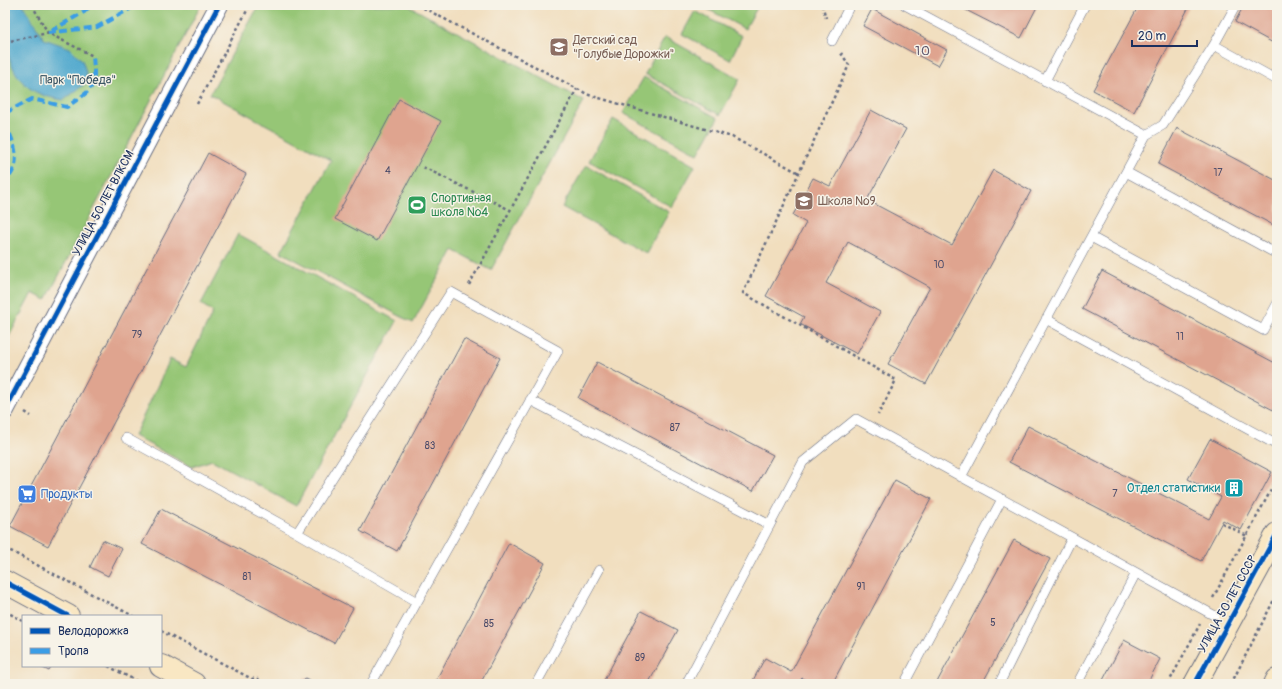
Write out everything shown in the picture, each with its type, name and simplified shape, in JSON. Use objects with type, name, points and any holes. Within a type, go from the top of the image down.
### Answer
[{"type":"street","name":"УЛИЦА 50 ЛЕТ ВЛКСМ","points":[[5,410],[219,5]]},
{"type":"street","name":"УЛИЦА 50 ЛЕТ СССР","points":[[1195,684],[1277,534]]},
{"type":"street","points":[[5,582],[66,615]]},
{"type":"street","points":[[162,667],[194,684]]},
{"type":"street","points":[[1275,684],[1277,680]]},
{"type":"lane","points":[[832,41],[850,5]]},
{"type":"lane","points":[[905,5],[1146,135]]},
{"type":"lane","points":[[1045,81],[1085,5]]},
{"type":"lane","points":[[961,477],[1146,135],[1163,126],[1214,45],[1236,5]]},
{"type":"lane","points":[[1214,45],[1277,80]]},
{"type":"lane","points":[[1126,172],[1277,254]]},
{"type":"lane","points":[[1091,237],[1263,330],[1277,304]]},
{"type":"lane","points":[[297,533],[451,292],[558,351],[371,684]]},
{"type":"lane","points":[[1046,319],[1277,445]]},
{"type":"lane","points":[[530,400],[770,525]]},
{"type":"lane","points":[[686,684],[803,462],[856,419],[1228,623]]},
{"type":"lane","points":[[126,438],[417,602]]},
{"type":"lane","points":[[904,684],[1002,499]]},
{"type":"lane","points":[[1000,684],[1072,538]]},
{"type":"lane","points":[[536,684],[599,570]]},
{"type":"lane","points":[[1077,684],[1136,573]]},
{"type":"path","points":[[32,5],[48,33],[94,56]]},
{"type":"path","points":[[196,104],[250,5]]},
{"type":"path","points":[[418,5],[589,95],[732,137],[799,173]]},
{"type":"path","points":[[5,42],[48,33]]},
{"type":"path","points":[[832,41],[849,65],[743,293],[896,380],[871,427]]},
{"type":"path","points":[[462,298],[577,89]]},
{"type":"path","points":[[423,167],[510,210]]},
{"type":"path","points":[[1168,684],[1277,479]]},
{"type":"path","points":[[1273,486],[1277,488]]},
{"type":"path","points":[[1222,522],[1247,536]]},
{"type":"path","points":[[5,548],[131,615]]},
{"type":"path","points":[[1231,684],[1277,594]]},
{"type":"path","points":[[5,611],[22,620]]},
{"type":"path","points":[[162,632],[252,679],[256,678],[267,684]]},
{"type":"path","points":[[110,667],[142,684]]},
{"type":"green space","name":"Парк \"Победа\"","points":[[5,5],[201,5],[46,300],[32,293],[5,344]]},
{"type":"green space","name":"Спортивная школа №4","points":[[259,5],[407,5],[584,101],[491,270],[453,250],[413,323],[281,252],[331,160],[210,94]]},
{"type":"green space","points":[[700,5],[756,5],[758,6],[745,29]]},
{"type":"green space","points":[[695,11],[742,36],[730,60],[682,34]]},
{"type":"green space","points":[[665,37],[740,79],[720,115],[645,74]]},
{"type":"green space","points":[[644,77],[718,118],[698,154],[623,113]]},
{"type":"green space","points":[[613,119],[695,166],[672,207],[589,161]]},
{"type":"green space","points":[[586,165],[669,212],[646,253],[562,207]]},
{"type":"green space","points":[[238,234],[397,321],[296,506],[212,460],[192,467],[134,436],[170,359],[186,367],[213,312],[201,304]]},
{"type":"water","points":[[5,5],[23,5],[44,39],[70,48],[82,60],[86,72],[86,83],[64,100],[51,98],[40,94],[24,83],[17,75],[8,55],[4,29]]},
{"type":"building","points":[[956,5],[1038,5],[1021,38]]},
{"type":"building","points":[[1139,5],[1190,5],[1134,112],[1093,90]]},
{"type":"building","points":[[1244,5],[1277,5],[1277,45],[1235,22]]},
{"type":"building","points":[[872,9],[947,50],[938,66],[863,26]]},
{"type":"building","points":[[399,99],[441,121],[377,241],[335,219]]},
{"type":"building","points":[[871,110],[906,129],[867,200],[952,245],[993,170],[1031,191],[926,384],[888,364],[930,287],[848,242],[826,283],[880,312],[857,354],[800,324],[804,317],[766,296],[806,223],[793,215],[813,178],[830,186]]},
{"type":"building","points":[[1177,128],[1277,181],[1277,227],[1158,164]]},
{"type":"building","points":[[208,153],[246,174],[48,546],[10,526]]},
{"type":"building","points":[[1102,271],[1277,364],[1277,412],[1082,309]]},
{"type":"building","points":[[464,339],[500,358],[397,551],[360,531]]},
{"type":"building","points":[[597,362],[773,455],[753,491],[578,398]]},
{"type":"building","points":[[1028,426],[1209,519],[1221,497],[1188,479],[1210,439],[1272,472],[1241,530],[1223,520],[1201,561],[1009,462]]},
{"type":"building","points":[[895,480],[931,499],[832,684],[813,684],[802,678],[798,684],[751,684],[765,658],[791,672]]},
{"type":"building","points":[[161,509],[353,608],[334,643],[142,544]]},
{"type":"building","points":[[103,540],[122,549],[108,576],[90,567]]},
{"type":"building","points":[[1014,540],[1050,559],[982,684],[936,684]]},
{"type":"building","points":[[509,543],[545,563],[480,684],[434,684]]},
{"type":"building","points":[[641,611],[678,630],[648,684],[602,684]]},
{"type":"building","points":[[1124,640],[1160,659],[1147,684],[1101,684]]},
{"type":"building","points":[[41,667],[51,667],[49,671]]},
{"type":"building","points":[[305,678],[313,682],[312,684],[302,684]]},
{"type":"marked path","points":[[51,31],[84,12],[91,5]]},
{"type":"marked path","points":[[48,33],[97,27],[137,5]]},
{"type":"marked path","points":[[5,113],[32,99],[67,107],[83,96],[91,87],[94,76],[93,56]]},
{"type":"marked path","points":[[5,123],[16,153],[14,168],[5,181]]},
{"type":"cycle path","points":[[5,410],[219,5]]},
{"type":"cycle path","points":[[1195,684],[1277,534]]},
{"type":"cycle path","points":[[5,582],[66,615]]},
{"type":"place","name":"Детский сад \"Голубые Дорожки\"","points":[[559,47]]},
{"type":"place","name":"Школа №9","points":[[804,201]]},
{"type":"place","name":"Спортивная школа №4","points":[[417,205]]},
{"type":"place","name":"Отдел статистики","points":[[1234,488]]},
{"type":"place","name":"Продукты","points":[[27,494]]},
{"type":"district","name":"10","points":[[923,50]]}]
